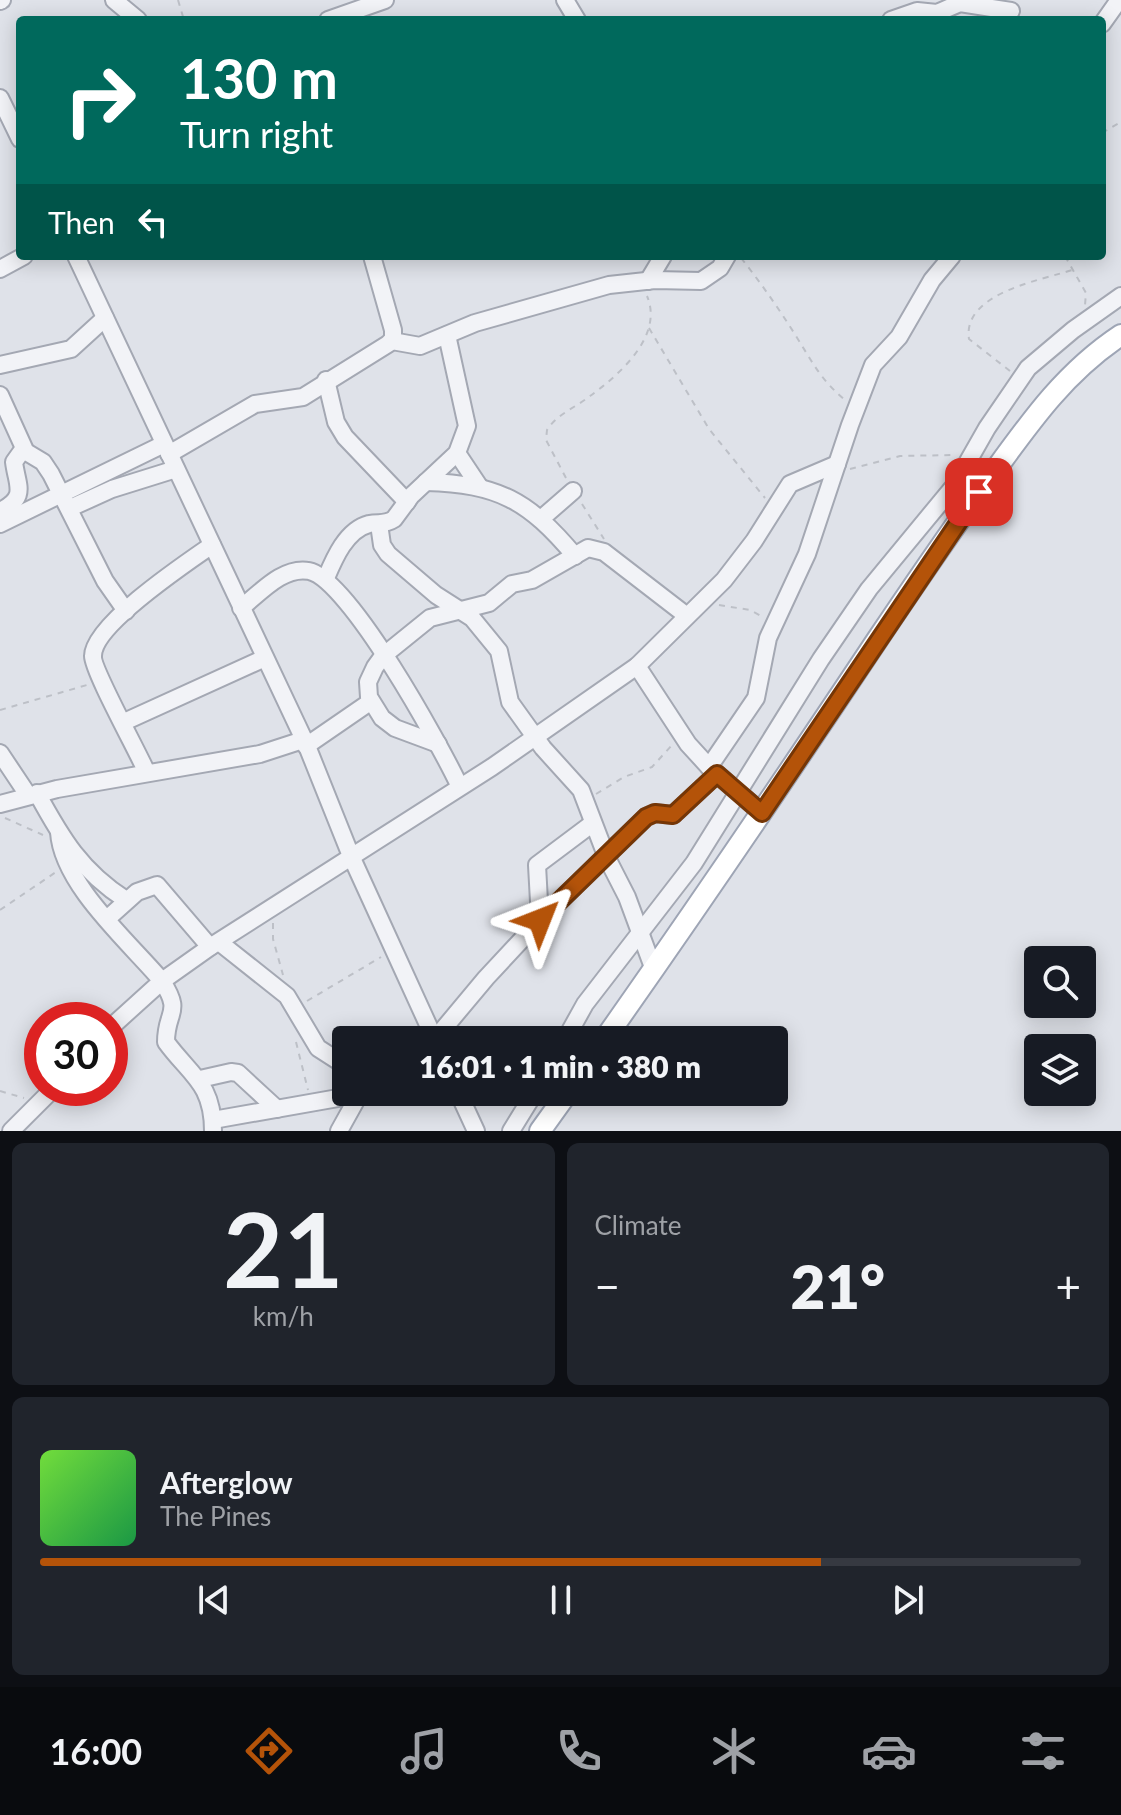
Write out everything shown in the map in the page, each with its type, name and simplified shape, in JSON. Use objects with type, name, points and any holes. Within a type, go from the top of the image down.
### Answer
[{"type":"main road","points":[[614,1026],[762,813],[939,547],[1009,450],[1057,389],[1088,356],[1121,335]]},
{"type":"main road","points":[[540,1131],[558,1106]]},
{"type":"street","points":[[114,0],[133,16]]},
{"type":"street","points":[[339,16],[385,0]]},
{"type":"street","points":[[1106,18],[1119,0]]},
{"type":"street","points":[[903,16],[917,11],[937,13],[960,3],[1011,10]]},
{"type":"street","points":[[0,98],[16,131]]},
{"type":"street","points":[[78,260],[305,743],[351,856],[429,1026]]},
{"type":"street","points":[[373,260],[393,330],[392,341]]},
{"type":"street","points":[[645,281],[660,260]]},
{"type":"street","points":[[66,501],[100,494],[255,404],[294,400],[392,341],[414,347],[475,323],[609,285],[707,279],[725,260]]},
{"type":"street","points":[[447,1026],[540,920],[646,817],[655,813],[673,815],[713,770],[756,698],[773,625],[807,554],[855,409],[873,365],[899,337],[932,280],[949,260]]},
{"type":"street","points":[[573,1026],[585,1004],[694,863],[861,601],[954,486],[1028,368],[1073,330],[1121,296]]},
{"type":"street","points":[[0,365],[71,349],[105,318]]},
{"type":"street","points":[[326,578],[335,557],[354,534],[367,525],[394,519],[426,482],[457,453],[467,426],[447,335]]},
{"type":"street","points":[[326,380],[336,422],[345,437],[407,502]]},
{"type":"street","points":[[0,395],[23,450],[43,462],[105,581],[126,611]]},
{"type":"street","points":[[0,511],[14,503],[18,495],[14,462],[23,450]]},
{"type":"street","points":[[457,453],[479,486]]},
{"type":"street","points":[[0,524],[66,501],[169,455]]},
{"type":"street","points":[[128,1012],[162,981],[214,944],[459,785],[492,767],[533,735],[637,666],[703,603],[754,541],[790,484],[836,467]]},
{"type":"street","points":[[426,482],[479,486],[542,518],[575,556]]},
{"type":"street","points":[[542,518],[573,491]]},
{"type":"street","points":[[379,524],[382,545],[388,554],[436,595],[463,610],[482,628],[499,651],[504,663],[506,693],[533,735],[576,783],[585,800],[654,970]]},
{"type":"street","points":[[147,773],[101,681],[93,652],[106,632],[147,592],[212,545]]},
{"type":"street","points":[[492,767],[470,766],[395,728],[370,702],[368,682],[383,656],[430,618],[489,603],[512,584],[532,580],[588,548],[604,552],[687,616]]},
{"type":"street","points":[[241,608],[292,570],[312,571],[326,578],[342,595],[383,656],[441,749],[459,785]]},
{"type":"street","points":[[124,722],[265,658]]},
{"type":"street","points":[[637,666],[681,734],[713,770],[762,813]]},
{"type":"street","points":[[0,804],[32,794],[215,763],[305,743],[370,702]]},
{"type":"street","points":[[0,753],[86,870],[126,900]]},
{"type":"street","points":[[540,920],[537,865],[593,823]]},
{"type":"street","points":[[59,836],[77,885],[162,981],[174,1004],[166,1042],[200,1079],[213,1126],[277,1109],[332,1099]]},
{"type":"street","points":[[108,918],[137,892],[157,885],[214,944],[291,1002],[318,1048],[332,1057]]},
{"type":"street","points":[[200,1079],[238,1073],[277,1109]]},
{"type":"street","points":[[11,1131],[38,1106]]},
{"type":"street","points":[[339,1131],[357,1106]]},
{"type":"street","points":[[464,1106],[476,1131]]},
{"type":"street","points":[[511,1131],[526,1106]]},
{"type":"path","points":[[743,260],[760,281],[825,384],[855,409]]},
{"type":"path","points":[[1067,260],[1086,295],[1073,330]]},
{"type":"path","points":[[1020,379],[969,339],[974,318],[1005,290],[1072,270]]},
{"type":"path","points":[[604,552],[600,530],[573,491],[546,440],[547,430],[565,412],[617,374],[645,340],[649,327],[649,301],[645,281]]},
{"type":"path","points":[[649,327],[709,429],[773,508]]},
{"type":"path","points":[[836,467],[858,468],[900,456],[932,453],[971,456]]},
{"type":"path","points":[[703,603],[750,610],[773,625]]},
{"type":"path","points":[[0,710],[101,681]]},
{"type":"path","points":[[585,800],[615,781],[652,767],[681,734]]},
{"type":"path","points":[[0,815],[24,829],[59,836]]},
{"type":"path","points":[[0,910],[67,864]]},
{"type":"path","points":[[276,903],[273,939],[291,1002],[395,948]]},
{"type":"path","points":[[296,1035],[298,1056],[312,1103]]},
{"type":"path","points":[[0,1091],[24,1098]]},
{"type":"route","points":[[540,920],[646,817],[652,813],[667,817],[673,815],[717,774],[762,813],[979,492]]}]
